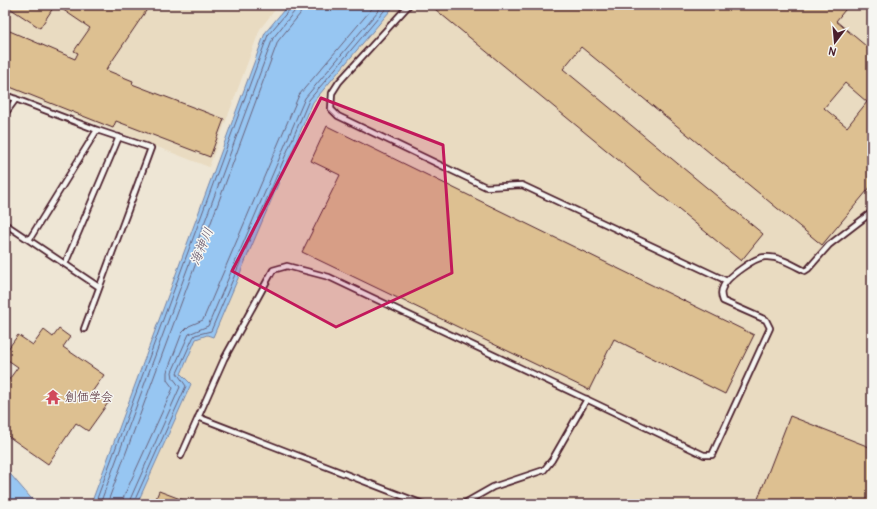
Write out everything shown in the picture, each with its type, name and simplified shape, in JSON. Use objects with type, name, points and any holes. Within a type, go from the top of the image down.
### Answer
[{"type":"lane","points":[[409,5],[339,82],[332,94],[331,108],[338,116],[486,187],[522,185],[726,282]]},
{"type":"lane","points":[[868,5],[872,8]]},
{"type":"lane","points":[[5,95],[97,130],[151,148],[84,329]]},
{"type":"lane","points":[[5,114],[16,99]]},
{"type":"lane","points":[[30,240],[97,130]]},
{"type":"lane","points":[[65,264],[119,137]]},
{"type":"lane","points":[[180,456],[224,359],[273,270],[287,266],[329,277],[704,455],[712,455],[770,328],[766,320],[723,301],[721,294],[723,285],[738,271],[763,256],[777,258],[805,271],[829,245],[872,212]]},
{"type":"lane","points":[[5,224],[99,287]]},
{"type":"lane","points":[[463,504],[493,487],[544,470],[552,460],[587,399]]},
{"type":"lane","points":[[198,417],[422,504]]},
{"type":"highlighted area","points":[[321,98],[443,145],[452,273],[336,327],[232,271]]},
{"type":"shaded area","points":[[5,5],[278,6],[260,29],[209,167],[5,88]]},
{"type":"shaded area","points":[[395,5],[872,5],[872,504],[137,504],[191,384],[181,374],[196,339],[207,335],[213,337],[313,102]]},
{"type":"water","name":"海神川","points":[[288,5],[395,5],[313,102],[213,337],[207,335],[196,339],[181,374],[191,384],[137,504],[91,504],[265,33]]},
{"type":"water","points":[[5,468],[36,504],[5,504]]},
{"type":"building","points":[[5,5],[55,5],[40,28]]},
{"type":"building","points":[[56,5],[150,5],[106,70],[133,81],[132,84],[224,119],[210,157],[116,121],[113,128],[5,85],[5,29],[75,59],[78,53],[74,51],[90,28]]},
{"type":"building","points":[[430,5],[849,5],[836,21],[872,51],[872,185],[822,245],[581,47],[563,69],[763,234],[741,261]],"holes":[[[845,83],[867,102],[847,127],[824,108]]]},
{"type":"building","points":[[327,126],[754,335],[725,394],[614,339],[589,390],[302,252],[340,175],[311,161]]},
{"type":"building","name":"創価学会","points":[[59,329],[70,337],[63,347],[104,375],[92,392],[108,403],[88,431],[76,423],[48,464],[5,434],[5,385],[18,367],[5,358],[5,353],[18,335],[33,345],[44,330],[53,337]]},
{"type":"building","points":[[790,416],[872,448],[872,504],[756,504]]},
{"type":"building","points":[[159,491],[191,503],[191,504],[154,504]]},
{"type":"place","name":"創価学会","points":[[53,397]]}]
